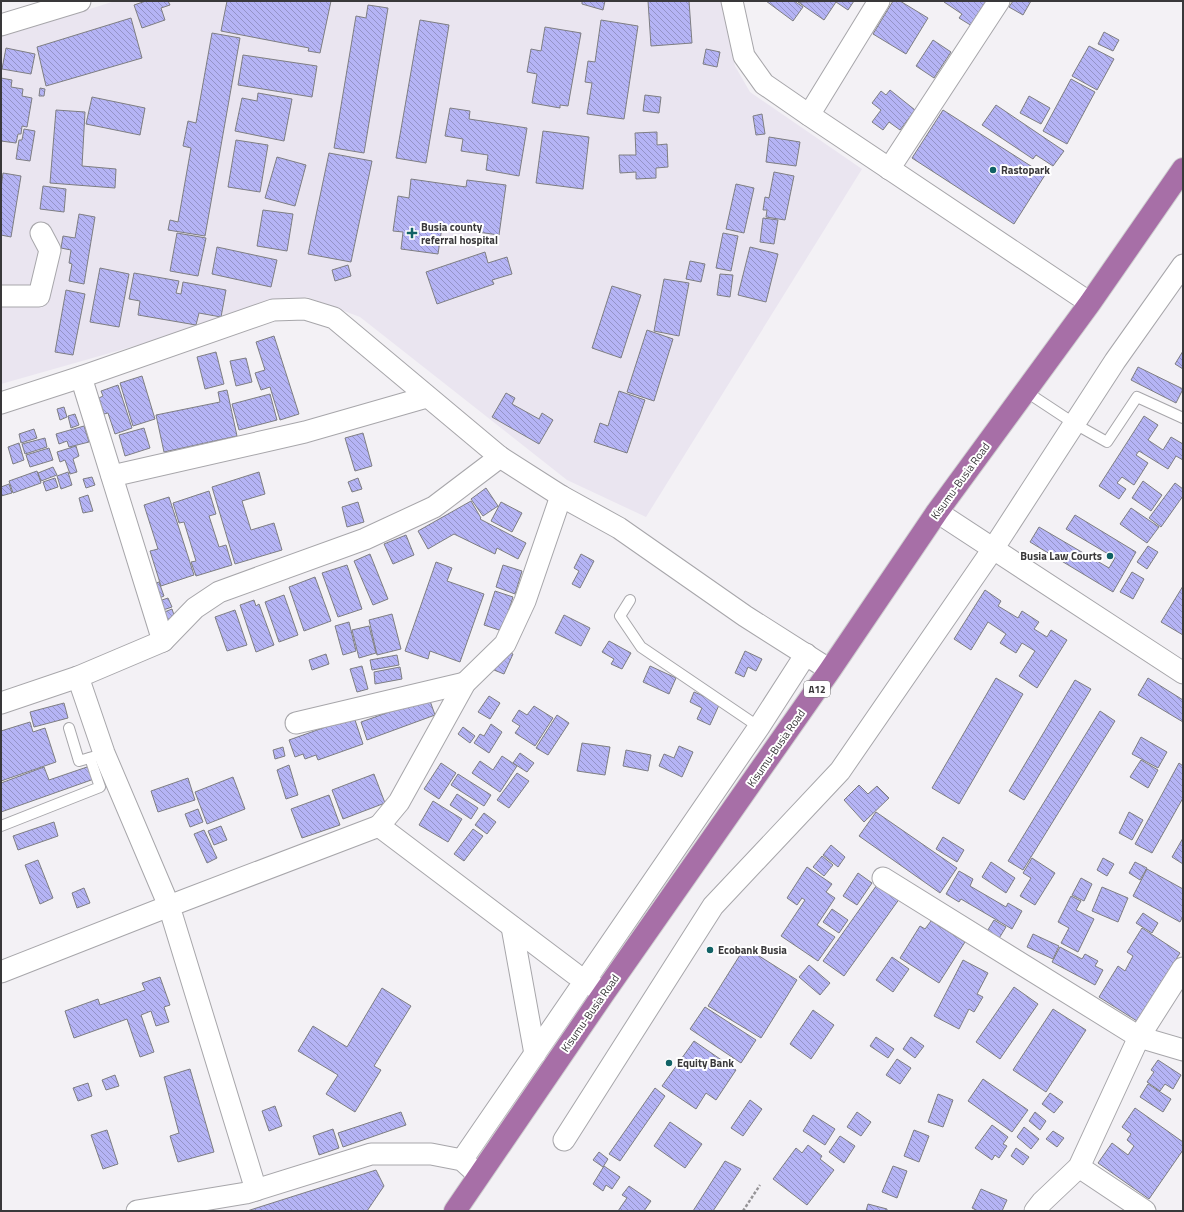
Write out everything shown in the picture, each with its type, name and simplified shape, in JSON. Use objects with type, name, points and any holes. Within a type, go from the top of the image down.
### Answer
[{"type":"highway","name":"Kisumu-Busia Road","points":[[455,1211],[604,993],[830,670],[937,512],[1090,303],[1183,169]]},
{"type":"street","points":[[1,25],[80,1]]},
{"type":"street","points":[[732,1],[744,56],[764,84],[1090,303]]},
{"type":"street","points":[[809,115],[879,1]]},
{"type":"street","points":[[889,169],[999,1]]},
{"type":"street","points":[[1,296],[39,296],[50,250],[41,233]]},
{"type":"street","points":[[564,1140],[713,906],[840,771],[993,549],[1115,361],[1183,265]]},
{"type":"street","points":[[1,403],[81,377],[273,310],[305,309],[334,318],[500,457],[561,496],[619,528],[745,616],[830,670]]},
{"type":"street","points":[[81,377],[163,642]]},
{"type":"street","points":[[112,476],[305,432],[427,397]]},
{"type":"street","points":[[1,703],[78,677],[163,642],[195,608],[219,592],[365,539],[434,507],[500,457]]},
{"type":"street","points":[[1,972],[379,826],[399,802],[465,683],[505,644],[525,601],[561,496]]},
{"type":"street","points":[[937,512],[1183,673]]},
{"type":"street","points":[[137,1211],[256,1190],[371,1154],[431,1154],[469,1167],[535,1054],[759,727],[806,654]]},
{"type":"street","points":[[78,677],[97,756],[169,906],[256,1190]]},
{"type":"street","points":[[296,723],[465,683]]},
{"type":"street","points":[[379,826],[584,981],[604,993]]},
{"type":"street","points":[[883,878],[1140,1037],[1183,1050]]},
{"type":"street","points":[[512,927],[535,1054]]},
{"type":"street","points":[[1035,1211],[1042,1202],[1079,1167],[1140,1037],[1183,968]]},
{"type":"street","points":[[1079,1167],[1145,1211]]},
{"type":"lane","points":[[1025,391],[1075,424],[1107,442],[1137,397],[1183,418]]},
{"type":"lane","points":[[630,600],[620,616],[641,647],[759,727]]},
{"type":"lane","points":[[1,826],[100,787],[97,756],[79,761],[69,728]]},
{"type":"path","points":[[743,1211],[760,1185]]},
{"type":"shaded area","name":"Busia county referral hospital","points":[[115,1],[721,1],[735,66],[750,92],[862,169],[646,517],[567,480],[360,317],[307,297],[1,384],[1,37]]},
{"type":"building","points":[[146,1],[168,1],[170,5],[161,8],[165,20],[142,28],[134,5]]},
{"type":"building","points":[[227,1],[331,1],[320,53],[308,51],[309,48],[221,31]]},
{"type":"building","points":[[582,1],[605,1],[603,10],[582,4]]},
{"type":"building","points":[[648,1],[689,1],[692,43],[651,46]]},
{"type":"building","points":[[766,1],[794,1],[803,7],[793,21]]},
{"type":"building","points":[[854,1],[848,10],[836,2],[824,20],[798,2]]},
{"type":"building","points":[[893,1],[900,1],[928,18],[906,54],[873,34]]},
{"type":"building","points":[[988,1],[972,26],[959,18],[962,14],[944,2]]},
{"type":"building","points":[[1013,1],[1031,1],[1023,15],[1009,7]]},
{"type":"building","points":[[368,5],[388,8],[364,153],[334,148],[356,16],[366,18]]},
{"type":"building","points":[[131,18],[142,58],[46,86],[37,47]]},
{"type":"building","points":[[420,20],[449,25],[426,163],[396,158]]},
{"type":"building","points":[[601,20],[638,26],[624,119],[587,114],[592,83],[585,82],[588,61],[595,62]]},
{"type":"building","points":[[545,27],[581,33],[568,106],[560,105],[560,108],[532,103],[537,74],[527,72],[531,49],[541,51]]},
{"type":"building","points":[[1104,32],[1119,40],[1113,51],[1098,44]]},
{"type":"building","points":[[212,33],[240,38],[205,236],[168,230],[170,220],[178,222],[191,148],[183,146],[188,121],[196,123]]},
{"type":"building","points":[[933,40],[951,52],[934,78],[916,66]]},
{"type":"building","points":[[1089,46],[1114,59],[1097,90],[1072,76]]},
{"type":"building","points":[[6,48],[35,54],[31,74],[2,69]]},
{"type":"building","points":[[706,49],[720,52],[717,67],[703,64]]},
{"type":"building","points":[[243,55],[317,66],[312,97],[238,85]]},
{"type":"building","points":[[1,78],[12,80],[11,87],[23,89],[22,96],[32,98],[27,127],[22,126],[21,134],[18,134],[16,143],[1,141]]},
{"type":"building","points":[[1071,79],[1095,92],[1067,144],[1043,131]]},
{"type":"building","points":[[40,88],[45,89],[44,96],[39,96]]},
{"type":"building","points":[[890,90],[915,110],[900,130],[889,122],[883,130],[872,122],[881,110],[872,103],[881,91],[886,95]]},
{"type":"building","points":[[258,93],[292,99],[284,141],[235,131],[242,98],[257,101]]},
{"type":"building","points":[[645,95],[661,97],[659,113],[643,111]]},
{"type":"building","points":[[1029,96],[1050,108],[1041,124],[1020,113]]},
{"type":"building","points":[[92,97],[145,108],[140,135],[86,124]]},
{"type":"building","points":[[996,105],[1064,151],[1053,166],[1036,155],[1033,159],[982,125]]},
{"type":"building","points":[[450,108],[470,111],[469,119],[527,128],[519,176],[486,170],[488,155],[461,151],[463,139],[445,136]]},
{"type":"building","points":[[56,110],[85,112],[82,166],[116,169],[115,188],[50,183]]},
{"type":"building","points":[[943,110],[1045,175],[1014,224],[912,158]]},
{"type":"building","points":[[762,114],[765,134],[756,135],[753,116]]},
{"type":"building","points":[[24,129],[35,131],[30,161],[16,159],[19,140],[22,140]]},
{"type":"building","points":[[543,131],[589,137],[583,189],[536,183]]},
{"type":"building","points":[[657,132],[657,145],[667,144],[668,167],[656,168],[656,178],[636,179],[636,172],[620,173],[619,155],[636,155],[635,133]]},
{"type":"building","points":[[769,137],[800,142],[796,166],[766,162]]},
{"type":"building","points":[[236,140],[268,145],[260,192],[228,187]]},
{"type":"building","points":[[329,153],[372,161],[351,262],[308,254]]},
{"type":"building","points":[[277,157],[306,165],[295,206],[265,198]]},
{"type":"building","points":[[774,172],[794,176],[785,220],[766,217],[767,210],[763,210],[765,197],[769,198]]},
{"type":"building","points":[[3,173],[21,176],[11,237],[1,235],[1,188]]},
{"type":"building","points":[[411,179],[466,187],[467,180],[506,185],[499,235],[442,227],[438,254],[401,249],[403,232],[393,231],[398,196],[409,198]]},
{"type":"building","points":[[736,184],[754,188],[744,233],[726,229]]},
{"type":"building","points":[[43,186],[66,189],[64,212],[40,209]]},
{"type":"building","points":[[263,210],[293,214],[287,251],[257,246]]},
{"type":"building","points":[[79,214],[95,217],[84,284],[69,281],[72,264],[69,263],[71,250],[61,248],[63,236],[75,238]]},
{"type":"building","points":[[763,218],[778,220],[774,244],[760,242]]},
{"type":"building","points":[[177,233],[206,238],[198,276],[170,271]]},
{"type":"building","points":[[723,233],[738,236],[731,271],[716,268]]},
{"type":"building","points":[[217,247],[277,260],[271,287],[212,274]]},
{"type":"building","points":[[750,247],[778,254],[766,302],[738,295]]},
{"type":"building","points":[[485,252],[488,263],[507,257],[512,274],[492,280],[494,284],[437,304],[426,272]]},
{"type":"building","points":[[690,261],[705,264],[701,282],[686,279]]},
{"type":"building","points":[[348,265],[351,276],[335,281],[332,270]]},
{"type":"building","points":[[100,268],[129,274],[119,327],[90,322]]},
{"type":"building","points":[[134,273],[179,281],[176,293],[181,294],[183,282],[226,290],[221,317],[199,313],[196,325],[138,315],[140,301],[129,299]]},
{"type":"building","points":[[720,274],[733,275],[730,297],[717,295]]},
{"type":"building","points":[[664,279],[689,283],[679,336],[654,331]]},
{"type":"building","points":[[612,286],[641,295],[621,358],[592,348]]},
{"type":"building","points":[[66,290],[85,294],[73,355],[55,352]]},
{"type":"building","points":[[647,330],[673,339],[654,401],[627,392]]},
{"type":"building","points":[[274,336],[299,414],[280,420],[270,387],[261,390],[255,373],[265,370],[256,342]]},
{"type":"building","points":[[1183,351],[1183,369],[1175,364]]},
{"type":"building","points":[[216,352],[224,384],[205,389],[197,357]]},
{"type":"building","points":[[246,358],[252,382],[236,386],[230,361]]},
{"type":"building","points":[[1138,367],[1183,389],[1176,403],[1131,380]]},
{"type":"building","points":[[142,376],[155,419],[133,426],[120,383]]},
{"type":"building","points":[[118,385],[132,428],[115,434],[108,413],[104,414],[99,398],[103,396],[101,391]]},
{"type":"building","points":[[227,390],[237,436],[164,452],[156,415],[220,402],[218,392]]},
{"type":"building","points":[[619,391],[645,400],[627,453],[594,442],[600,423],[608,426]]},
{"type":"building","points":[[506,393],[515,398],[512,404],[539,419],[542,413],[553,420],[539,444],[492,417]]},
{"type":"building","points":[[270,394],[277,420],[239,430],[232,404]]},
{"type":"building","points":[[64,407],[67,417],[60,420],[57,409]]},
{"type":"building","points":[[75,414],[79,425],[71,428],[68,416]]},
{"type":"building","points":[[1144,416],[1158,425],[1148,440],[1163,450],[1171,437],[1183,444],[1183,460],[1176,456],[1168,469],[1139,451],[1136,455],[1148,463],[1134,485],[1122,477],[1117,483],[1126,489],[1119,499],[1099,486]]},
{"type":"building","points":[[84,426],[89,442],[69,447],[67,441],[59,444],[56,434]]},
{"type":"building","points":[[144,428],[150,448],[125,456],[119,435]]},
{"type":"building","points":[[34,429],[37,438],[21,443],[19,434]]},
{"type":"building","points":[[363,433],[372,466],[355,471],[345,438]]},
{"type":"building","points":[[45,438],[47,447],[25,454],[22,444]]},
{"type":"building","points":[[19,443],[24,460],[13,464],[8,447]]},
{"type":"building","points":[[76,446],[79,456],[73,459],[77,472],[70,474],[65,460],[60,462],[57,452]]},
{"type":"building","points":[[49,448],[53,460],[30,467],[26,455]]},
{"type":"building","points":[[53,467],[57,475],[41,481],[38,473]]},
{"type":"building","points":[[37,471],[41,483],[13,493],[9,481]]},
{"type":"building","points":[[68,472],[72,485],[61,489],[57,476]]},
{"type":"building","points":[[259,472],[265,494],[242,501],[251,530],[274,523],[282,550],[235,564],[212,487]]},
{"type":"building","points":[[92,477],[95,485],[86,488],[83,479]]},
{"type":"building","points":[[55,478],[58,487],[46,491],[43,482]]},
{"type":"building","points":[[358,478],[362,489],[352,492],[348,482]]},
{"type":"building","points":[[1143,481],[1162,495],[1151,511],[1132,498]]},
{"type":"building","points":[[1175,483],[1183,489],[1183,496],[1161,527],[1149,518]]},
{"type":"building","points":[[9,484],[12,493],[1,496],[1,487]]},
{"type":"building","points":[[486,488],[498,506],[483,516],[471,499]]},
{"type":"building","points":[[209,491],[216,514],[209,516],[219,547],[226,545],[232,565],[196,576],[191,562],[196,561],[184,522],[179,523],[173,503]]},
{"type":"building","points":[[88,495],[93,511],[83,513],[79,498]]},
{"type":"building","points":[[169,497],[194,575],[161,586],[150,551],[158,549],[144,505]]},
{"type":"building","points":[[471,501],[481,518],[480,519],[526,543],[518,559],[497,548],[495,554],[454,534],[428,549],[418,531]]},
{"type":"building","points":[[358,502],[364,522],[347,527],[342,507]]},
{"type":"building","points":[[501,502],[522,513],[512,532],[491,521]]},
{"type":"building","points":[[1131,508],[1159,527],[1147,543],[1120,524]]},
{"type":"building","points":[[1075,515],[1136,552],[1113,592],[1030,542],[1039,527],[1109,568],[1115,558],[1066,529]]},
{"type":"building","points":[[406,535],[414,555],[393,564],[384,544]]},
{"type":"building","points":[[1148,546],[1158,552],[1147,569],[1137,562]]},
{"type":"building","points":[[370,554],[388,599],[373,605],[354,561]]},
{"type":"building","points":[[581,554],[594,561],[580,588],[572,584],[579,571],[574,568]]},
{"type":"building","points":[[436,562],[452,568],[447,581],[484,594],[460,662],[430,651],[428,659],[405,651]]},
{"type":"building","points":[[347,565],[362,609],[338,617],[322,573]]},
{"type":"building","points":[[503,565],[522,571],[515,594],[496,587]]},
{"type":"building","points":[[1132,572],[1144,579],[1133,599],[1120,592]]},
{"type":"building","points":[[315,577],[331,621],[304,631],[289,587]]},
{"type":"building","points":[[159,582],[164,596],[155,600],[150,585]]},
{"type":"building","points":[[1183,586],[1183,635],[1161,622]]},
{"type":"building","points":[[985,590],[1001,601],[998,606],[1018,618],[1022,611],[1039,622],[1034,629],[1047,637],[1051,630],[1067,640],[1037,688],[1019,676],[1035,651],[1022,643],[1016,653],[1000,643],[1006,634],[988,622],[971,650],[954,639]]},
{"type":"building","points":[[495,591],[513,597],[502,631],[484,625]]},
{"type":"building","points":[[284,595],[298,635],[279,642],[265,602]]},
{"type":"building","points":[[168,598],[172,607],[160,611],[156,602]]},
{"type":"building","points":[[254,600],[256,606],[259,604],[274,645],[256,652],[240,605]]},
{"type":"building","points":[[172,609],[175,618],[165,622],[162,613]]},
{"type":"building","points":[[235,610],[247,645],[227,651],[215,617]]},
{"type":"building","points":[[392,614],[401,649],[377,655],[369,620]]},
{"type":"building","points":[[564,615],[590,628],[581,646],[555,633]]},
{"type":"building","points":[[349,622],[356,651],[343,655],[335,626]]},
{"type":"building","points":[[369,626],[376,653],[359,658],[352,630]]},
{"type":"building","points":[[609,641],[631,653],[622,669],[611,664],[614,659],[602,652]]},
{"type":"building","points":[[502,650],[513,654],[504,674],[494,670]]},
{"type":"building","points":[[745,651],[762,659],[756,671],[748,667],[744,677],[735,673]]},
{"type":"building","points":[[326,654],[329,664],[312,670],[309,660]]},
{"type":"building","points":[[397,655],[399,665],[372,670],[370,660]]},
{"type":"building","points":[[362,666],[368,689],[357,692],[350,669]]},
{"type":"building","points":[[650,666],[676,678],[669,694],[643,682]]},
{"type":"building","points":[[400,667],[402,679],[375,684],[374,672]]},
{"type":"building","points":[[996,678],[1023,694],[959,804],[932,788]]},
{"type":"building","points":[[1148,678],[1183,700],[1183,722],[1138,695]]},
{"type":"building","points":[[1075,680],[1091,689],[1024,800],[1009,791]]},
{"type":"building","points":[[694,692],[720,703],[710,725],[697,719],[702,708],[690,702]]},
{"type":"building","points":[[489,696],[500,703],[490,719],[478,712]]},
{"type":"building","points":[[429,698],[435,715],[367,740],[361,722]]},
{"type":"building","points":[[64,703],[68,718],[34,727],[30,712]]},
{"type":"building","points":[[534,706],[553,718],[535,746],[515,733],[520,726],[512,721],[519,710],[527,715]]},
{"type":"building","points":[[1100,711],[1115,721],[1023,870],[1008,861]]},
{"type":"building","points":[[557,715],[569,723],[548,755],[536,748]]},
{"type":"building","points":[[354,717],[363,744],[318,760],[316,755],[305,759],[303,754],[295,757],[289,740]]},
{"type":"building","points":[[30,722],[33,732],[45,728],[56,762],[1,781],[1,731]]},
{"type":"building","points":[[491,724],[502,732],[489,753],[474,743],[480,734],[484,736]]},
{"type":"building","points":[[463,727],[475,736],[470,743],[458,734]]},
{"type":"building","points":[[1141,737],[1167,752],[1158,768],[1132,754]]},
{"type":"building","points":[[582,743],[610,747],[605,775],[577,771]]},
{"type":"building","points":[[679,746],[693,752],[682,777],[659,766],[664,754],[674,758]]},
{"type":"building","points":[[283,747],[285,756],[275,759],[273,750]]},
{"type":"building","points":[[626,750],[651,755],[648,771],[623,766]]},
{"type":"building","points":[[520,753],[534,763],[527,772],[513,763]]},
{"type":"building","points":[[502,756],[517,766],[500,792],[472,773],[480,761],[493,770]]},
{"type":"building","points":[[1141,760],[1158,770],[1148,788],[1130,777]]},
{"type":"building","points":[[441,763],[456,773],[439,799],[424,789]]},
{"type":"building","points":[[1179,763],[1183,766],[1183,798],[1152,853],[1135,844]]},
{"type":"building","points":[[289,765],[298,795],[286,799],[277,770]]},
{"type":"building","points":[[90,766],[94,779],[1,812],[1,783],[44,767],[49,780]]},
{"type":"building","points":[[517,773],[529,781],[509,808],[497,800]]},
{"type":"building","points":[[374,774],[385,803],[343,819],[332,790]]},
{"type":"building","points":[[458,774],[491,795],[484,806],[451,785]]},
{"type":"building","points":[[233,777],[245,809],[207,824],[195,792]]},
{"type":"building","points":[[188,778],[195,800],[158,812],[151,791]]},
{"type":"building","points":[[859,785],[868,794],[877,786],[889,798],[864,822],[844,800]]},
{"type":"building","points":[[457,794],[478,808],[471,819],[450,805]]},
{"type":"building","points":[[329,795],[340,825],[302,838],[291,809]]},
{"type":"building","points":[[433,801],[462,819],[448,842],[419,825]]},
{"type":"building","points":[[198,809],[203,822],[190,827],[185,814]]},
{"type":"building","points":[[876,812],[957,868],[940,893],[859,836]]},
{"type":"building","points":[[1129,812],[1143,820],[1132,840],[1119,833]]},
{"type":"building","points":[[484,813],[496,822],[487,834],[475,825]]},
{"type":"building","points":[[54,822],[58,836],[18,850],[13,836]]},
{"type":"building","points":[[221,826],[227,840],[214,845],[208,831]]},
{"type":"building","points":[[473,829],[483,836],[464,861],[454,854]]},
{"type":"building","points":[[204,830],[217,858],[207,863],[194,834]]},
{"type":"building","points":[[943,837],[964,850],[957,862],[936,849]]},
{"type":"building","points":[[1183,838],[1183,864],[1172,857]]},
{"type":"building","points":[[831,845],[845,857],[838,867],[823,855]]},
{"type":"building","points":[[822,856],[833,865],[824,876],[813,867]]},
{"type":"building","points":[[1032,858],[1055,873],[1035,905],[1020,896],[1031,878],[1023,873]]},
{"type":"building","points":[[1103,858],[1114,864],[1107,876],[1097,870]]},
{"type":"building","points":[[38,860],[53,898],[40,904],[25,865]]},
{"type":"building","points":[[991,862],[1015,878],[1006,893],[982,877]]},
{"type":"building","points":[[1135,862],[1147,868],[1140,880],[1129,873]]},
{"type":"building","points":[[807,867],[832,884],[826,892],[835,898],[817,925],[835,937],[818,961],[781,936],[805,900],[802,898],[797,905],[787,898]]},
{"type":"building","points":[[1147,869],[1183,889],[1183,916],[1180,922],[1133,896]]},
{"type":"building","points":[[959,871],[973,879],[970,886],[1006,907],[1008,903],[1022,911],[1012,929],[961,899],[959,902],[946,894]]},
{"type":"building","points":[[858,873],[872,883],[857,905],[843,896]]},
{"type":"building","points":[[1081,878],[1092,884],[1084,901],[1072,895]]},
{"type":"building","points":[[879,882],[900,898],[844,976],[823,961]]},
{"type":"building","points":[[1102,887],[1128,898],[1118,922],[1092,911]]},
{"type":"building","points":[[84,888],[90,903],[77,908],[72,893]]},
{"type":"building","points":[[1071,896],[1081,901],[1076,910],[1094,919],[1078,952],[1061,943],[1069,928],[1058,922]]},
{"type":"building","points":[[832,909],[848,920],[839,933],[823,922]]},
{"type":"building","points":[[1143,913],[1158,923],[1152,933],[1136,923]]},
{"type":"building","points":[[994,920],[1006,927],[998,940],[986,933]]},
{"type":"building","points":[[931,921],[965,942],[939,983],[900,958],[920,926],[925,929]]},
{"type":"building","points":[[1142,928],[1180,953],[1137,1021],[1099,997],[1118,966],[1125,971],[1133,956],[1127,952]]},
{"type":"building","points":[[1033,934],[1059,946],[1053,959],[1027,947]]},
{"type":"building","points":[[745,947],[797,980],[761,1038],[708,1006]]},
{"type":"building","points":[[1060,947],[1082,959],[1085,954],[1098,961],[1095,966],[1103,970],[1095,985],[1052,962]]},
{"type":"building","points":[[892,957],[909,969],[893,992],[876,980]]},
{"type":"building","points":[[963,960],[988,973],[977,994],[983,997],[974,1012],[969,1009],[959,1029],[934,1016]]},
{"type":"building","points":[[809,965],[830,983],[820,995],[799,977]]},
{"type":"building","points":[[160,977],[170,1005],[164,1007],[169,1022],[156,1026],[151,1011],[141,1015],[154,1052],[140,1057],[127,1019],[74,1038],[65,1011],[98,999],[100,1005],[145,990],[142,983]]},
{"type":"building","points":[[1014,987],[1038,1004],[1000,1059],[976,1042]]},
{"type":"building","points":[[382,988],[411,1006],[374,1066],[381,1070],[355,1112],[326,1094],[338,1075],[298,1051],[313,1026],[347,1047]]},
{"type":"building","points":[[705,1007],[756,1040],[741,1063],[690,1029]]},
{"type":"building","points":[[1053,1009],[1086,1030],[1046,1092],[1013,1070]]},
{"type":"building","points":[[813,1010],[834,1025],[811,1059],[790,1044]]},
{"type":"building","points":[[876,1037],[894,1049],[888,1058],[870,1046]]},
{"type":"building","points":[[911,1037],[924,1046],[915,1058],[903,1049]]},
{"type":"building","points":[[694,1041],[736,1070],[716,1100],[706,1093],[696,1109],[662,1086]]},
{"type":"building","points":[[897,1059],[911,1068],[900,1084],[886,1075]]},
{"type":"building","points":[[1158,1060],[1181,1075],[1173,1089],[1165,1084],[1160,1091],[1147,1082],[1154,1072],[1151,1070]]},
{"type":"building","points":[[190,1069],[214,1152],[178,1162],[170,1136],[179,1133],[164,1077]]},
{"type":"building","points":[[115,1075],[119,1086],[106,1090],[102,1080]]},
{"type":"building","points":[[983,1079],[1028,1110],[1012,1132],[968,1101]]},
{"type":"building","points":[[88,1083],[92,1096],[78,1101],[73,1088]]},
{"type":"building","points":[[1148,1084],[1171,1099],[1163,1112],[1140,1097]]},
{"type":"building","points":[[655,1088],[665,1096],[620,1161],[609,1154]]},
{"type":"building","points":[[1050,1093],[1063,1102],[1054,1113],[1042,1104]]},
{"type":"building","points":[[938,1094],[953,1100],[943,1127],[928,1122]]},
{"type":"building","points":[[750,1100],[762,1109],[743,1136],[731,1128]]},
{"type":"building","points":[[275,1106],[282,1126],[269,1131],[262,1111]]},
{"type":"building","points":[[1135,1108],[1183,1142],[1183,1150],[1149,1199],[1098,1163],[1112,1143],[1128,1155],[1134,1146],[1127,1140],[1131,1134],[1122,1127]]},
{"type":"building","points":[[401,1112],[406,1125],[343,1147],[338,1133]]},
{"type":"building","points":[[857,1112],[871,1122],[861,1136],[847,1127]]},
{"type":"building","points":[[1035,1112],[1046,1121],[1040,1130],[1029,1121]]},
{"type":"building","points":[[813,1115],[835,1129],[825,1145],[803,1131]]},
{"type":"building","points":[[670,1122],[702,1144],[685,1168],[654,1146]]},
{"type":"building","points":[[992,1125],[1008,1137],[1003,1144],[1007,1146],[999,1158],[995,1155],[992,1160],[975,1148]]},
{"type":"building","points":[[1024,1127],[1039,1139],[1031,1149],[1017,1137]]},
{"type":"building","points":[[333,1129],[339,1148],[319,1155],[313,1136]]},
{"type":"building","points":[[107,1130],[118,1164],[103,1169],[91,1135]]},
{"type":"building","points":[[914,1130],[929,1136],[919,1162],[904,1156]]},
{"type":"building","points":[[1053,1131],[1064,1138],[1057,1147],[1046,1139]]},
{"type":"building","points":[[840,1136],[855,1146],[844,1163],[829,1152]]},
{"type":"building","points":[[808,1145],[822,1156],[820,1159],[834,1170],[807,1205],[773,1179],[796,1148],[802,1153]]},
{"type":"building","points":[[1016,1148],[1029,1157],[1023,1165],[1011,1156]]},
{"type":"building","points":[[599,1152],[608,1159],[603,1167],[593,1160]]},
{"type":"building","points":[[725,1161],[741,1169],[713,1211],[693,1211]]},
{"type":"building","points":[[604,1166],[620,1177],[612,1189],[606,1185],[603,1191],[593,1184]]},
{"type":"building","points":[[893,1166],[907,1171],[897,1198],[882,1192]]},
{"type":"building","points":[[376,1170],[384,1186],[367,1211],[247,1211]]},
{"type":"building","points":[[629,1186],[651,1201],[644,1211],[618,1211],[627,1198],[622,1195]]},
{"type":"building","points":[[981,1189],[1007,1200],[1002,1211],[978,1211],[972,1208]]},
{"type":"building","points":[[868,1204],[887,1209],[887,1211],[866,1211]]},
{"type":"place","name":"Rastopark","points":[[993,170]]},
{"type":"place","name":"Busia county referral hospital","points":[[412,233]]},
{"type":"place","name":"Busia Law Courts","points":[[1110,556]]},
{"type":"place","name":"Ecobank Busia","points":[[710,950]]},
{"type":"place","name":"Equity Bank","points":[[669,1063]]}]
